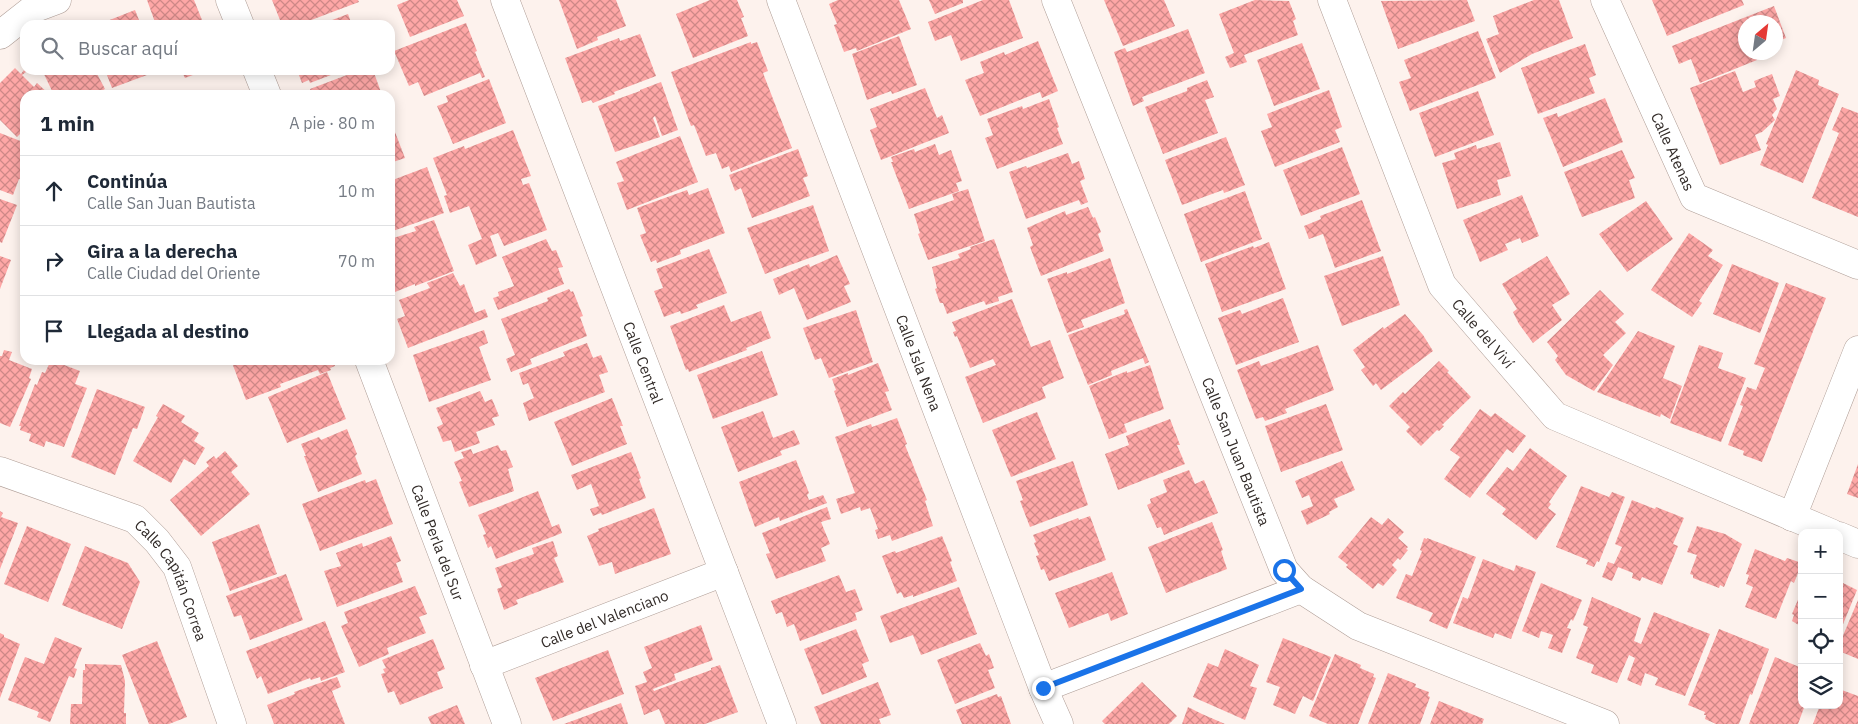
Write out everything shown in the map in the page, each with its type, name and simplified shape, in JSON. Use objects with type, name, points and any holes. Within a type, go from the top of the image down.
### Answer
[{"type":"street","points":[[20,20],[33,10],[57,0]]},
{"type":"street","points":[[230,0],[238,20]]},
{"type":"street","name":"Calle Central","points":[[505,0],[782,724]]},
{"type":"street","name":"Calle Isla Nena","points":[[781,0],[1043,688],[1059,724]]},
{"type":"street","name":"Calle San Juan Bautista","points":[[1056,0],[1284,570],[1301,589],[1358,626],[1605,724]]},
{"type":"street","name":"Calle del Viví","points":[[1332,0],[1442,285],[1555,416],[1820,529]]},
{"type":"street","name":"Calle Atenas","points":[[1605,0],[1694,197],[1858,265]]},
{"type":"street","points":[[0,36],[20,20]]},
{"type":"street","points":[[259,75],[265,90]]},
{"type":"street","points":[[1792,517],[1858,350]]},
{"type":"street","name":"Calle Perla del Sur","points":[[371,365],[507,724]]},
{"type":"street","name":"Calle Capitán Correa","points":[[0,471],[135,519],[156,541],[177,567],[232,724]]},
{"type":"street","points":[[1843,538],[1858,544]]},
{"type":"street","name":"Calle del Valenciano","points":[[484,665],[724,572]]},
{"type":"street","points":[[1043,688],[1301,589]]},
{"type":"building","points":[[147,0],[194,0],[202,20],[154,20]]},
{"type":"building","points":[[272,0],[358,0],[359,2],[311,20],[280,20]]},
{"type":"building","points":[[409,0],[457,0],[464,16],[410,37],[397,5]]},
{"type":"building","points":[[559,0],[616,0],[626,26],[597,37],[598,40],[577,49]]},
{"type":"building","points":[[710,0],[737,0],[744,17],[741,18],[748,36],[693,58],[676,14]]},
{"type":"building","points":[[838,0],[899,0],[911,29],[857,51],[856,48],[844,52],[834,25],[837,24],[829,4]]},
{"type":"building","points":[[929,0],[963,0],[963,3],[935,14]]},
{"type":"building","points":[[983,0],[1009,0],[1023,38],[961,61],[951,35],[935,41],[928,22]]},
{"type":"building","points":[[1104,0],[1164,0],[1175,26],[1123,46]]},
{"type":"building","points":[[1255,0],[1289,1],[1296,19],[1293,21],[1298,35],[1244,55],[1247,62],[1230,68],[1225,57],[1234,53],[1219,14]]},
{"type":"building","points":[[1467,0],[1475,21],[1398,49],[1381,1]]},
{"type":"building","points":[[1534,0],[1559,0],[1573,38],[1532,54],[1500,73],[1486,39],[1499,34],[1493,16]]},
{"type":"building","points":[[1652,0],[1742,0],[1744,5],[1667,36]]},
{"type":"building","points":[[1774,6],[1777,15],[1751,15]]},
{"type":"building","points":[[135,10],[139,20],[110,20]]},
{"type":"building","points":[[348,14],[350,20],[332,20]]},
{"type":"building","points":[[1738,20],[1738,60],[1757,60],[1700,83],[1691,59],[1679,64],[1672,46]]},
{"type":"building","points":[[466,23],[485,77],[482,78],[480,73],[424,96],[418,82],[409,86],[395,51]]},
{"type":"building","points":[[1188,29],[1205,73],[1142,97],[1144,101],[1133,106],[1114,52],[1125,48],[1127,52]]},
{"type":"building","points":[[1478,31],[1496,78],[1410,111],[1399,82],[1411,78],[1404,60]]},
{"type":"building","points":[[640,34],[656,76],[614,92],[615,94],[593,103],[591,100],[582,103],[565,58],[619,38],[620,41]]},
{"type":"building","points":[[899,36],[917,85],[892,94],[891,91],[867,100],[852,54]]},
{"type":"building","points":[[1038,41],[1058,91],[1042,98],[1040,92],[980,116],[965,80],[984,73],[980,62],[1004,52],[1005,55]]},
{"type":"building","points":[[751,42],[751,44],[757,42],[768,71],[763,73],[792,148],[731,172],[729,166],[722,169],[716,153],[706,156],[694,125],[691,126],[671,72]]},
{"type":"building","points":[[1302,43],[1320,89],[1274,106],[1257,60]]},
{"type":"building","points":[[1585,44],[1596,75],[1589,78],[1595,93],[1538,114],[1521,68]]},
{"type":"building","points":[[15,68],[34,87],[37,83],[45,90],[20,90],[20,134],[17,137],[0,120],[0,83]]},
{"type":"building","points":[[1796,70],[1819,80],[1818,85],[1839,94],[1803,183],[1760,165],[1768,145],[1766,144]]},
{"type":"building","points":[[1735,71],[1743,92],[1756,87],[1754,81],[1772,74],[1780,96],[1773,99],[1777,109],[1772,115],[1775,120],[1762,132],[1755,135],[1761,150],[1720,165],[1690,88]]},
{"type":"building","points":[[44,75],[98,75],[105,89],[103,90],[52,90]]},
{"type":"building","points":[[107,75],[147,75],[112,88]]},
{"type":"building","points":[[299,75],[331,75],[310,83],[309,80],[302,83]]},
{"type":"building","points":[[347,75],[375,75],[380,90],[310,90]]},
{"type":"building","points":[[489,79],[506,123],[453,144],[437,106],[448,102],[446,96]]},
{"type":"building","points":[[1207,80],[1214,97],[1205,100],[1218,133],[1163,154],[1145,107],[1187,91],[1187,88]]},
{"type":"building","points":[[661,82],[678,130],[662,136],[655,116],[653,118],[660,137],[615,152],[598,106]]},
{"type":"building","points":[[925,88],[937,118],[942,115],[949,133],[881,160],[870,130],[877,127],[870,109]]},
{"type":"building","points":[[1329,90],[1342,127],[1335,130],[1340,142],[1275,167],[1261,131],[1272,127],[1267,114]]},
{"type":"building","points":[[1478,91],[1494,135],[1435,157],[1419,113]]},
{"type":"building","points":[[1605,98],[1623,142],[1563,167],[1543,118],[1557,113],[1558,117]]},
{"type":"building","points":[[1049,99],[1063,144],[997,169],[985,138],[993,135],[987,119],[1022,106],[1023,109]]},
{"type":"building","points":[[1842,107],[1858,113],[1858,217],[1812,198],[1839,133],[1832,130]]},
{"type":"building","points":[[513,130],[531,176],[521,179],[523,185],[529,183],[547,230],[504,246],[498,233],[490,236],[497,256],[476,265],[468,245],[482,239],[469,206],[450,213],[444,196],[447,195],[433,158],[464,146],[465,149]]},
{"type":"building","points":[[395,132],[405,158],[395,161]]},
{"type":"building","points":[[0,133],[20,141],[20,179],[13,195],[0,190]]},
{"type":"building","points":[[680,136],[698,182],[627,210],[617,183],[624,181],[616,162]]},
{"type":"building","points":[[1226,137],[1245,185],[1224,193],[1223,190],[1182,205],[1165,160]]},
{"type":"building","points":[[1500,142],[1511,176],[1497,180],[1501,195],[1457,209],[1442,163],[1456,159],[1454,153],[1476,145],[1477,149]]},
{"type":"building","points":[[935,144],[939,155],[951,150],[962,181],[956,183],[959,191],[909,209],[891,162],[893,162],[891,157],[914,149],[915,152]]},
{"type":"building","points":[[1342,147],[1360,194],[1301,216],[1283,170]]},
{"type":"building","points":[[798,149],[808,176],[803,178],[810,196],[752,218],[741,188],[735,191],[729,175]]},
{"type":"building","points":[[1622,150],[1635,178],[1629,180],[1635,198],[1582,217],[1564,172]]},
{"type":"building","points":[[1068,153],[1072,164],[1079,161],[1085,179],[1080,181],[1088,202],[1081,205],[1079,200],[1026,219],[1009,172],[1026,166],[1027,168]]},
{"type":"building","points":[[427,167],[444,213],[395,230],[395,179]]},
{"type":"building","points":[[708,188],[725,233],[680,250],[681,254],[657,263],[656,260],[651,262],[640,235],[646,233],[637,208],[687,190],[689,195]]},
{"type":"building","points":[[968,189],[985,241],[928,260],[918,234],[920,233],[914,214],[954,200],[952,194]]},
{"type":"building","points":[[1245,191],[1262,239],[1201,262],[1184,214]]},
{"type":"building","points":[[1522,195],[1539,236],[1522,243],[1520,238],[1505,244],[1508,250],[1480,262],[1463,220]]},
{"type":"building","points":[[0,199],[17,205],[2,243],[0,242]]},
{"type":"building","points":[[1362,200],[1381,251],[1335,268],[1323,234],[1309,239],[1304,226],[1321,219],[1320,216]]},
{"type":"building","points":[[1646,201],[1673,239],[1627,272],[1599,234]]},
{"type":"building","points":[[813,205],[829,251],[765,274],[747,228]]},
{"type":"building","points":[[1088,207],[1093,218],[1095,217],[1101,232],[1098,234],[1104,251],[1041,276],[1030,247],[1033,245],[1027,228],[1065,211],[1066,215]]},
{"type":"building","points":[[434,220],[454,271],[395,292],[395,237],[416,231],[414,227]]},
{"type":"building","points":[[1689,233],[1713,250],[1708,256],[1723,265],[1699,301],[1702,303],[1692,317],[1651,290]]},
{"type":"building","points":[[546,239],[552,251],[556,250],[563,267],[558,268],[564,284],[498,310],[493,298],[499,296],[498,292],[514,286],[502,257]]},
{"type":"building","points":[[994,239],[1013,292],[998,297],[999,301],[986,305],[984,301],[947,314],[943,303],[940,303],[935,289],[937,288],[932,267],[960,258],[958,254],[971,249],[970,247]]},
{"type":"building","points":[[1269,242],[1286,289],[1222,312],[1205,264]]},
{"type":"building","points":[[709,249],[727,293],[696,305],[698,308],[681,314],[680,311],[664,317],[654,291],[663,288],[656,269]]},
{"type":"building","points":[[837,255],[850,284],[844,286],[851,302],[807,320],[794,288],[779,295],[773,279],[809,264],[810,267]]},
{"type":"building","points":[[0,256],[11,260],[0,289]]},
{"type":"building","points":[[1383,256],[1400,305],[1342,326],[1324,276]]},
{"type":"building","points":[[1547,256],[1570,294],[1552,305],[1562,320],[1533,343],[1519,324],[1513,312],[1517,309],[1502,284]]},
{"type":"building","points":[[1110,258],[1125,303],[1081,320],[1084,327],[1067,333],[1047,279],[1067,272],[1067,274]]},
{"type":"building","points":[[1732,264],[1779,283],[1760,333],[1713,314]]},
{"type":"building","points":[[453,273],[460,286],[464,284],[475,313],[485,309],[488,317],[408,348],[397,319],[405,316],[399,300],[430,288],[427,283]]},
{"type":"building","points":[[1786,283],[1826,298],[1762,462],[1743,455],[1744,451],[1728,445],[1743,406],[1740,405],[1747,387],[1756,390],[1765,368],[1754,364]]},
{"type":"building","points":[[569,289],[571,292],[573,291],[583,316],[580,317],[587,336],[530,359],[532,364],[511,372],[506,359],[515,355],[501,319],[548,301],[547,298]]},
{"type":"building","points":[[1600,290],[1624,314],[1615,322],[1626,333],[1603,355],[1613,365],[1594,391],[1566,375],[1555,360],[1558,356],[1547,342]]},
{"type":"building","points":[[1283,298],[1299,342],[1236,365],[1218,318],[1240,310],[1242,314]]},
{"type":"building","points":[[1012,299],[1031,347],[1050,340],[1064,378],[1042,387],[1046,398],[983,423],[965,377],[996,365],[993,359],[970,368],[957,336],[955,337],[953,332],[956,331],[952,322]]},
{"type":"building","points":[[724,305],[731,322],[761,311],[771,338],[746,348],[747,350],[689,372],[688,369],[686,370],[670,326]]},
{"type":"building","points":[[1127,309],[1149,362],[1145,364],[1143,358],[1111,371],[1112,375],[1088,385],[1068,335],[1125,314],[1124,310]]},
{"type":"building","points":[[856,310],[873,362],[829,378],[821,358],[815,360],[803,328]]},
{"type":"building","points":[[1405,314],[1423,335],[1433,351],[1381,390],[1376,383],[1373,386],[1361,370],[1365,367],[1353,350],[1383,327],[1384,329]]},
{"type":"building","points":[[484,330],[488,343],[479,347],[491,380],[429,402],[413,355]]},
{"type":"building","points":[[1638,331],[1675,346],[1663,378],[1682,386],[1670,419],[1661,414],[1660,417],[1597,392]]},
{"type":"building","points":[[587,343],[593,358],[601,355],[608,372],[599,375],[605,392],[529,421],[523,403],[534,398],[528,383],[523,385],[519,373],[565,356],[563,352]]},
{"type":"building","points":[[1318,345],[1334,390],[1285,409],[1287,413],[1265,421],[1263,417],[1256,419],[1237,370],[1259,361],[1261,366]]},
{"type":"building","points":[[1699,345],[1723,353],[1718,368],[1746,378],[1721,442],[1670,423]]},
{"type":"building","points":[[4,350],[12,352],[9,360],[32,369],[29,378],[31,379],[10,427],[0,423],[0,356],[2,356]]},
{"type":"building","points":[[762,351],[778,395],[713,419],[697,375]]},
{"type":"building","points":[[1439,361],[1471,397],[1442,425],[1444,426],[1439,431],[1437,430],[1421,446],[1406,431],[1410,427],[1389,406],[1403,392],[1405,394]]},
{"type":"building","points":[[878,363],[889,391],[885,392],[892,410],[847,427],[834,391],[836,390],[832,379]]},
{"type":"building","points":[[49,365],[64,365],[80,371],[75,384],[87,388],[64,447],[46,441],[44,447],[29,441],[31,434],[20,430],[21,426],[19,426],[35,384],[37,385],[42,372],[45,373]]},
{"type":"building","points":[[233,365],[335,365],[330,368],[331,370],[320,374],[318,370],[280,384],[281,387],[246,400]]},
{"type":"building","points":[[1150,365],[1164,409],[1124,424],[1127,432],[1109,439],[1089,386],[1127,371],[1127,373]]},
{"type":"building","points":[[327,372],[346,419],[287,443],[268,397]]},
{"type":"building","points":[[97,389],[145,407],[137,429],[133,428],[115,475],[71,457]]},
{"type":"building","points":[[480,391],[485,402],[492,399],[499,416],[492,418],[495,425],[476,432],[480,443],[455,452],[451,440],[443,442],[437,427],[443,424],[436,408]]},
{"type":"building","points":[[612,398],[623,426],[620,426],[627,444],[572,466],[554,422]]},
{"type":"building","points":[[163,404],[185,416],[181,422],[199,433],[194,441],[205,448],[195,465],[184,459],[171,483],[133,461],[158,417],[156,416]]},
{"type":"building","points":[[1326,404],[1343,450],[1281,472],[1265,426]]},
{"type":"building","points":[[1480,409],[1491,417],[1495,413],[1526,436],[1513,453],[1507,449],[1470,498],[1444,479],[1460,457],[1450,450]]},
{"type":"building","points":[[763,411],[773,438],[794,430],[800,444],[780,451],[782,455],[738,472],[721,427]]},
{"type":"building","points":[[1037,412],[1056,459],[1011,477],[992,430]]},
{"type":"building","points":[[897,418],[907,444],[905,445],[927,500],[925,501],[933,526],[892,541],[890,535],[878,539],[875,530],[878,529],[870,508],[861,511],[860,507],[841,514],[836,499],[855,493],[835,437],[871,424],[872,427]]},
{"type":"building","points":[[1170,419],[1180,445],[1177,445],[1185,464],[1118,490],[1105,454],[1129,445],[1126,436]]},
{"type":"building","points":[[347,429],[357,454],[355,456],[362,474],[318,492],[301,444],[319,437],[321,440]]},
{"type":"building","points":[[498,445],[501,451],[506,450],[513,467],[508,469],[514,491],[469,507],[459,482],[462,481],[454,462],[464,458],[461,452],[471,449],[473,454]]},
{"type":"building","points":[[1530,448],[1567,476],[1549,502],[1551,504],[1548,508],[1556,514],[1536,540],[1502,514],[1506,509],[1486,494],[1507,467],[1513,471]]},
{"type":"building","points":[[225,451],[238,466],[231,472],[250,494],[201,536],[170,500],[209,466],[206,462],[214,456],[216,459]]},
{"type":"building","points":[[631,452],[646,498],[602,515],[601,513],[593,516],[590,509],[599,506],[591,484],[577,490],[571,475]]},
{"type":"building","points":[[796,460],[809,493],[807,495],[809,500],[823,495],[827,503],[780,521],[779,517],[755,527],[739,482]]},
{"type":"building","points":[[1073,461],[1088,505],[1030,527],[1020,501],[1023,500],[1016,481]]},
{"type":"building","points":[[1342,461],[1355,490],[1334,499],[1338,507],[1329,512],[1330,514],[1307,525],[1301,511],[1313,506],[1309,495],[1302,498],[1295,481]]},
{"type":"building","points":[[1858,464],[1858,498],[1847,494]]},
{"type":"building","points":[[1189,470],[1195,484],[1204,480],[1218,513],[1164,535],[1161,527],[1157,528],[1147,505],[1151,503],[1150,499],[1167,492],[1163,480]]},
{"type":"building","points":[[376,479],[393,524],[320,551],[302,504],[365,480],[366,483]]},
{"type":"building","points":[[1581,486],[1609,497],[1612,492],[1625,497],[1599,562],[1597,561],[1594,567],[1586,564],[1588,560],[1556,547]]},
{"type":"building","points":[[538,491],[552,527],[559,524],[562,533],[496,559],[491,546],[488,548],[483,535],[486,534],[478,515]]},
{"type":"building","points":[[1632,500],[1684,518],[1673,544],[1678,546],[1662,585],[1642,577],[1640,581],[1632,578],[1633,573],[1618,567],[1612,581],[1602,577],[1608,562],[1614,564],[1622,547],[1615,544]]},
{"type":"building","points":[[827,507],[831,519],[821,522],[830,544],[821,548],[826,561],[776,579],[766,554],[770,553],[762,533]]},
{"type":"building","points":[[654,508],[671,554],[615,574],[612,562],[599,566],[587,536],[599,531],[598,529]]},
{"type":"building","points":[[0,511],[3,513],[1,517],[18,523],[0,569]]},
{"type":"building","points":[[1090,516],[1106,560],[1049,581],[1044,569],[1041,570],[1036,556],[1039,555],[1033,535],[1078,518],[1079,520]]},
{"type":"building","points":[[1371,517],[1382,525],[1388,518],[1404,532],[1398,538],[1408,547],[1406,549],[1408,550],[1400,560],[1398,558],[1392,565],[1397,570],[1383,586],[1378,583],[1373,589],[1346,567],[1348,565],[1338,557]]},
{"type":"building","points":[[1212,522],[1223,550],[1221,551],[1227,569],[1166,593],[1148,547]]},
{"type":"building","points":[[259,524],[277,574],[230,591],[212,542]]},
{"type":"building","points":[[27,526],[71,544],[48,602],[4,584]]},
{"type":"building","points":[[1697,526],[1725,534],[1742,544],[1724,587],[1720,585],[1719,588],[1693,578],[1693,575],[1690,574],[1697,555],[1687,552]]},
{"type":"building","points":[[391,536],[401,561],[396,563],[403,582],[337,607],[324,571],[341,566],[336,553],[362,543],[363,547]]},
{"type":"building","points":[[942,536],[952,561],[950,562],[957,581],[913,597],[913,595],[904,598],[901,592],[897,594],[882,556],[895,551],[896,553]]},
{"type":"building","points":[[1424,538],[1476,557],[1447,629],[1429,621],[1433,613],[1396,598],[1406,574],[1412,576],[1422,551],[1420,550]]},
{"type":"building","points":[[553,541],[558,556],[554,558],[564,582],[516,600],[518,604],[504,610],[497,589],[502,587],[495,568],[534,554],[532,548]]},
{"type":"building","points":[[85,546],[128,563],[140,582],[122,629],[62,605]]},
{"type":"building","points":[[1755,549],[1785,561],[1787,558],[1798,562],[1798,573],[1794,583],[1791,581],[1776,619],[1745,607],[1753,587],[1746,584],[1749,575],[1746,574]]},
{"type":"building","points":[[1483,559],[1514,571],[1516,565],[1536,572],[1511,639],[1495,633],[1493,638],[1453,623],[1463,597],[1468,599]]},
{"type":"building","points":[[1112,572],[1128,614],[1111,621],[1108,613],[1069,628],[1055,593]]},
{"type":"building","points":[[286,574],[303,620],[250,640],[241,615],[234,617],[226,596]]},
{"type":"building","points":[[839,575],[846,592],[855,589],[863,610],[855,613],[857,620],[800,641],[794,624],[787,627],[782,612],[776,614],[771,601]]},
{"type":"building","points":[[1541,583],[1582,600],[1573,621],[1571,619],[1567,628],[1571,629],[1562,653],[1548,648],[1553,635],[1541,631],[1539,638],[1522,631]]},
{"type":"building","points":[[1843,583],[1857,590],[1843,624]]},
{"type":"building","points":[[415,586],[427,614],[419,617],[426,633],[387,648],[389,654],[359,667],[341,626],[348,623],[344,612]]},
{"type":"building","points":[[959,587],[977,634],[921,655],[913,635],[890,643],[880,616]]},
{"type":"building","points":[[1592,597],[1641,618],[1634,641],[1641,644],[1654,612],[1710,634],[1685,696],[1655,685],[1658,678],[1645,673],[1641,686],[1627,680],[1635,658],[1629,655],[1617,683],[1591,673],[1594,665],[1576,658],[1588,627],[1583,625]]},
{"type":"building","points":[[1798,600],[1798,625],[1792,621],[1794,615],[1792,614]]},
{"type":"building","points":[[1858,600],[1858,659],[1843,653],[1843,636]]},
{"type":"building","points":[[325,621],[345,672],[321,681],[320,677],[311,680],[310,678],[268,694],[261,676],[257,679],[246,651]]},
{"type":"building","points":[[701,625],[713,660],[674,674],[676,680],[653,689],[654,691],[720,665],[738,712],[705,724],[665,724],[659,709],[644,715],[635,686],[647,682],[643,672],[652,668],[644,647]]},
{"type":"building","points":[[856,629],[869,661],[862,664],[867,677],[822,695],[804,649]]},
{"type":"building","points":[[1719,629],[1769,649],[1739,724],[1716,724],[1705,719],[1705,712],[1688,705]]},
{"type":"building","points":[[0,633],[4,637],[20,644],[0,698]]},
{"type":"building","points":[[55,637],[82,648],[74,668],[77,669],[74,678],[69,676],[50,722],[37,717],[39,712],[8,700],[25,657],[44,664]]},
{"type":"building","points":[[1283,638],[1331,657],[1313,701],[1303,696],[1295,714],[1273,705],[1280,687],[1266,682]]},
{"type":"building","points":[[433,639],[445,669],[437,672],[443,688],[400,705],[394,691],[388,693],[381,674],[385,673],[383,669],[386,668],[382,660]]},
{"type":"building","points":[[157,641],[187,717],[169,724],[149,724],[122,655]]},
{"type":"building","points":[[980,643],[986,656],[989,654],[994,668],[988,670],[995,688],[955,704],[937,660]]},
{"type":"building","points":[[1225,649],[1259,665],[1250,686],[1257,688],[1245,720],[1193,697],[1208,663],[1218,667]]},
{"type":"building","points":[[608,650],[624,694],[553,721],[535,678]]},
{"type":"building","points":[[1335,654],[1361,665],[1360,668],[1374,674],[1373,677],[1376,678],[1358,724],[1328,724],[1309,716]]},
{"type":"building","points":[[1775,657],[1798,666],[1798,709],[1804,709],[1798,724],[1749,724]]},
{"type":"building","points":[[85,664],[121,665],[125,681],[124,713],[126,713],[126,724],[70,724],[71,704],[82,704],[83,670],[85,670]]},
{"type":"building","points":[[1388,673],[1416,684],[1415,687],[1429,692],[1428,696],[1430,697],[1420,724],[1368,724]]},
{"type":"building","points":[[337,677],[341,687],[332,691],[345,724],[274,724],[267,705],[295,694],[294,692]]},
{"type":"building","points":[[878,682],[891,715],[879,719],[881,724],[821,724],[814,707]]},
{"type":"building","points":[[1142,682],[1177,716],[1169,724],[1105,724],[1102,721]]},
{"type":"building","points":[[1843,690],[1858,696],[1858,724],[1813,724],[1819,709],[1843,709]]},
{"type":"building","points":[[997,694],[998,697],[1001,696],[1011,724],[962,724],[956,710]]},
{"type":"building","points":[[1439,701],[1484,719],[1482,724],[1430,724]]},
{"type":"building","points":[[621,703],[628,724],[564,724]]},
{"type":"building","points":[[457,705],[465,724],[431,724],[428,717]]},
{"type":"building","points":[[1188,707],[1202,714],[1225,724],[1182,724]]},
{"type":"route","points":[[1043,688],[1301,589],[1284,570]]}]
